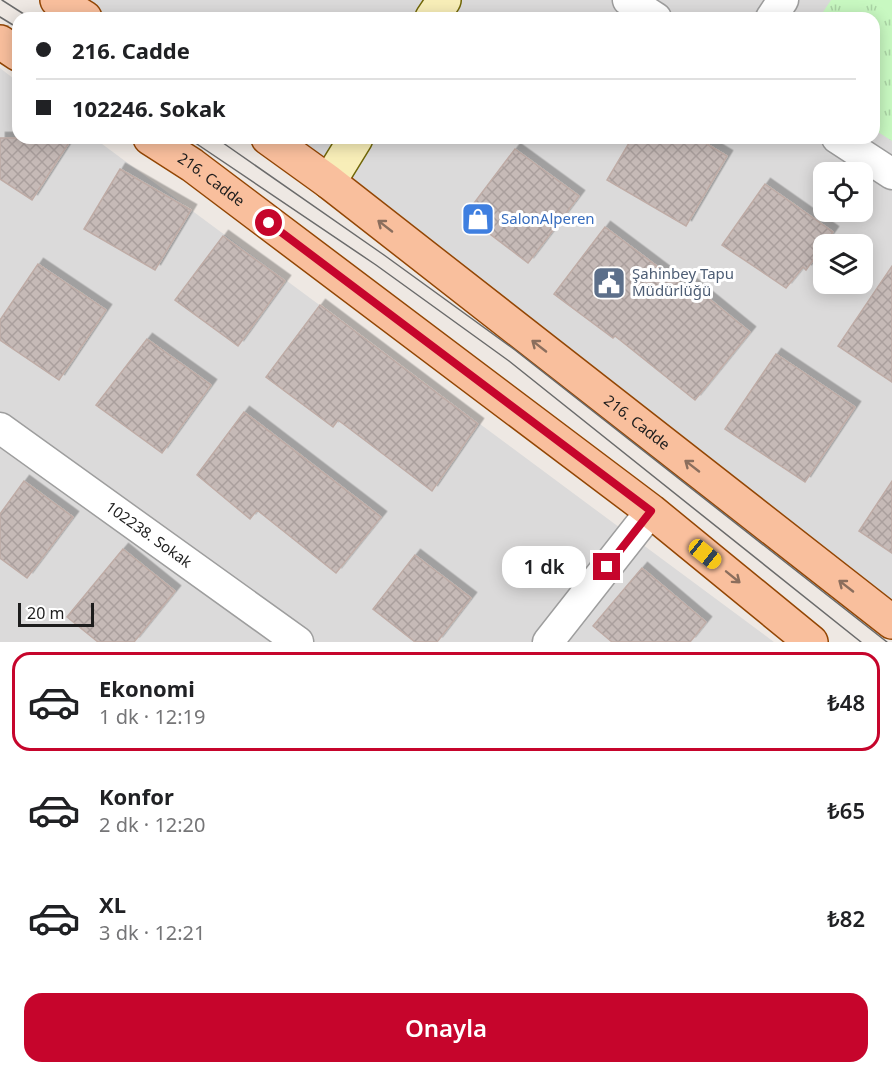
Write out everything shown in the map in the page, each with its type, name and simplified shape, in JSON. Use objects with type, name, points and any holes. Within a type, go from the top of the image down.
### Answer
[{"type":"main road","points":[[57,0],[76,12]]},
{"type":"main road","name":"216. Cadde","points":[[159,144],[192,165],[651,511],[811,642]]},
{"type":"main road","name":"216. Cadde","points":[[276,144],[329,182],[890,617]]},
{"type":"street","points":[[628,0],[647,12]]},
{"type":"street","points":[[329,182],[352,144]]},
{"type":"street","points":[[846,144],[892,174]]},
{"type":"street","name":"102238. Sokak","points":[[0,428],[298,642]]},
{"type":"street","points":[[548,642],[651,511]]},
{"type":"shaded area","points":[[81,0],[892,0],[892,610],[293,144],[880,144],[880,12],[100,12]]},
{"type":"shaded area","points":[[0,68],[12,77],[12,144],[102,144],[774,642],[0,642]]},
{"type":"green space","points":[[831,0],[892,0],[892,141],[880,133],[880,12],[823,12]]},
{"type":"building","points":[[0,138],[12,138],[12,144],[68,144],[32,200],[0,179]]},
{"type":"building","points":[[628,144],[707,144],[727,156],[686,226],[607,180]]},
{"type":"building","points":[[515,149],[579,196],[528,263],[465,215]]},
{"type":"building","points":[[120,169],[191,210],[155,270],[84,229]]},
{"type":"building","points":[[765,184],[813,218],[813,222],[819,222],[833,232],[832,234],[813,234],[813,260],[806,270],[803,267],[786,288],[722,245]]},
{"type":"building","points":[[605,227],[686,288],[690,283],[750,332],[695,400],[615,336],[613,338],[554,294]]},
{"type":"building","points":[[223,236],[285,281],[238,346],[175,300]]},
{"type":"building","points":[[38,264],[106,310],[59,380],[0,340],[0,320]]},
{"type":"building","points":[[892,266],[892,382],[838,346]]},
{"type":"building","points":[[320,305],[478,424],[432,491],[338,420],[333,427],[266,377]]},
{"type":"building","points":[[147,339],[211,385],[162,453],[96,405]]},
{"type":"building","points":[[776,354],[855,407],[805,482],[725,429]]},
{"type":"building","points":[[244,412],[381,517],[336,573],[257,510],[250,519],[197,475]]},
{"type":"building","points":[[24,481],[73,517],[27,578],[0,558],[0,514]]},
{"type":"building","points":[[892,481],[892,553],[859,531]]},
{"type":"building","points":[[123,549],[175,591],[134,642],[98,642],[67,617]]},
{"type":"building","points":[[415,555],[471,598],[437,642],[415,642],[373,609]]},
{"type":"building","points":[[642,568],[706,622],[690,642],[612,642],[593,626]]},
{"type":"tram line","points":[[2,0],[21,12]]},
{"type":"tram line","points":[[0,17],[12,24]]},
{"type":"tram line","points":[[197,144],[376,265],[509,361],[861,642]]},
{"type":"tram line","points":[[225,144],[515,350],[887,642]]},
{"type":"place","name":"SalonAlperen","points":[[478,219]]},
{"type":"place","name":"Şahinbey Tapu Müdürlüğü","points":[[609,283]]},
{"type":"route","points":[[269,223],[651,511],[607,567]]}]
